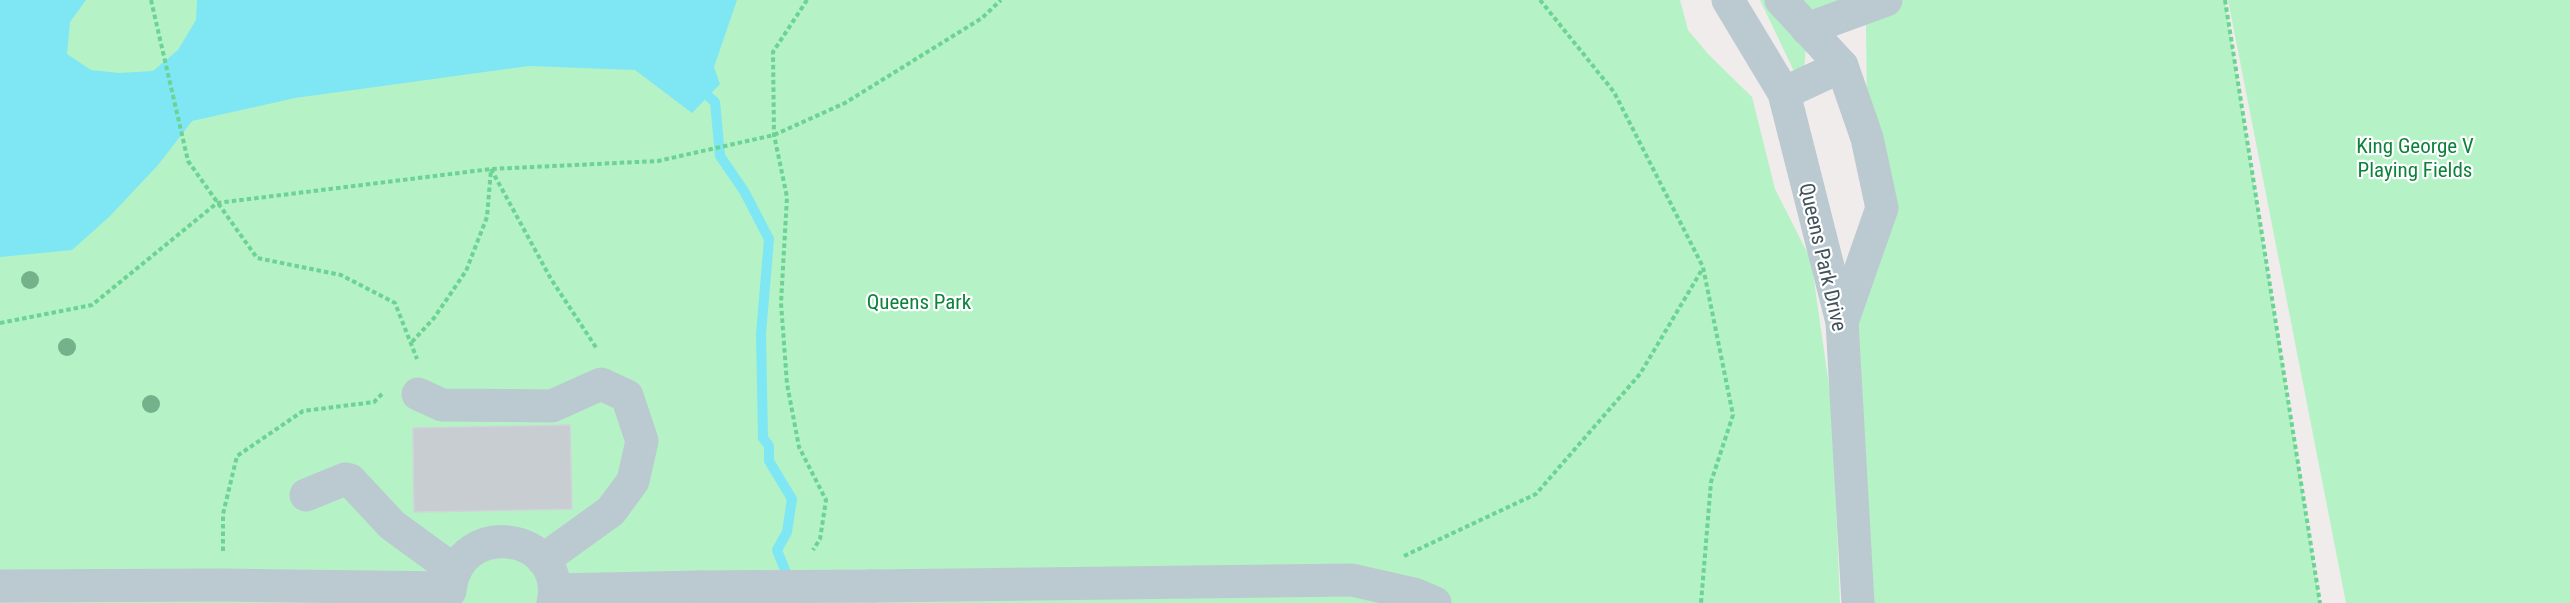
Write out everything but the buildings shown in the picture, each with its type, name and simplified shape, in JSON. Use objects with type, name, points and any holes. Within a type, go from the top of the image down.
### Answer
[{"type":"street","name":"Queens Park Drive","points":[[1728,0],[1784,93],[1842,322],[1858,603]]},
{"type":"street","points":[[1781,0],[1842,66],[1867,138],[1882,208],[1842,322]]},
{"type":"street","points":[[1807,28],[1886,0]]},
{"type":"street","points":[[1784,93],[1842,66]]},
{"type":"street","points":[[405,383],[442,405],[552,406],[601,384],[627,396],[642,441],[633,481],[550,584]]},
{"type":"street","points":[[306,495],[345,479],[350,480],[452,588]]},
{"type":"street","points":[[452,588],[468,553],[483,544],[501,541],[511,541],[528,547],[550,584]]},
{"type":"street","points":[[550,584],[699,587],[1352,580],[1414,594],[1435,603]]},
{"type":"street","points":[[0,586],[223,585],[452,588]]},
{"type":"path","points":[[151,0],[188,161],[257,258],[341,275],[394,303],[412,342],[417,360],[405,383],[374,402],[303,411],[237,456],[223,514],[223,585]]},
{"type":"path","points":[[807,0],[773,52],[774,135],[787,197],[781,303],[787,384],[799,447],[826,500],[820,539],[809,557]]},
{"type":"path","points":[[0,322],[92,305],[217,203],[491,169],[658,161],[774,135],[845,103],[982,18],[1001,0]]},
{"type":"path","points":[[1540,0],[1614,92],[1703,267],[1733,415],[1711,482],[1701,603]]},
{"type":"path","points":[[2225,0],[2320,603]]},
{"type":"path","points":[[412,342],[434,318],[466,271],[488,217],[491,169]]},
{"type":"path","points":[[491,169],[551,279],[627,396]]},
{"type":"path","points":[[1352,580],[1536,494],[1640,374],[1703,267]]},
{"type":"green space","name":"Queens Park","points":[[0,0],[1680,0],[1688,30],[1708,54],[1752,97],[1775,189],[1811,260],[1832,406],[1840,603],[0,603]]},
{"type":"green space","points":[[1760,0],[2225,0],[2320,603],[1863,603],[1842,322],[1882,208],[1867,138],[1866,12],[1807,29],[1803,90]]},
{"type":"green space","name":"King George V Playing Fields","points":[[2228,0],[2570,0],[2570,603],[2346,603]]},
{"type":"water","points":[[0,0],[86,0],[70,22],[67,54],[91,70],[119,73],[153,71],[178,50],[196,20],[197,0],[737,0],[714,67],[720,84],[692,113],[635,70],[529,66],[295,98],[192,121],[158,165],[109,217],[72,250],[0,257]]},
{"type":"waterway","points":[[708,96],[715,102],[720,156],[744,191],[769,239],[761,334],[763,438],[769,446],[769,461],[792,499],[787,532],[777,550],[785,570]]}]
